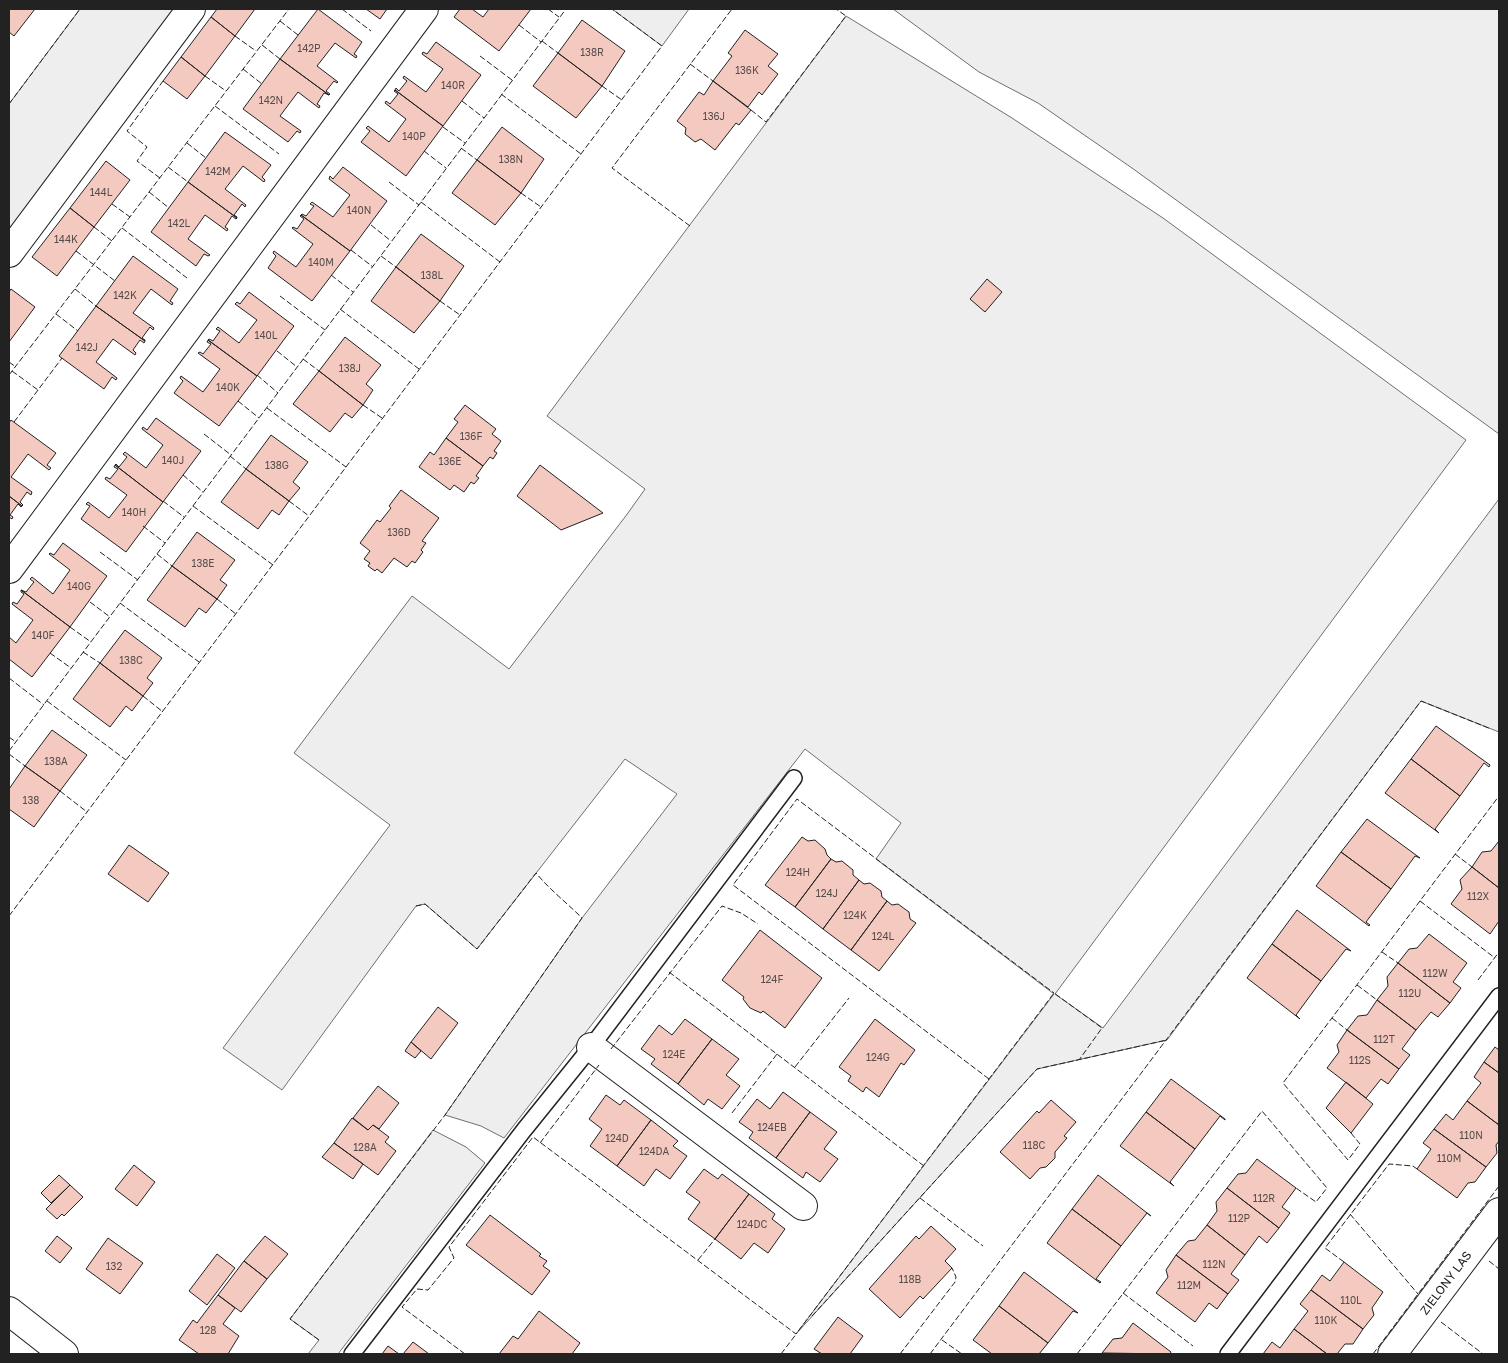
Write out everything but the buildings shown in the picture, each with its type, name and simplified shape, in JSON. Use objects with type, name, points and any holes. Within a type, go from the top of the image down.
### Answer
[{"type":"street","points":[[9,253],[191,9]]},
{"type":"street","points":[[9,569],[424,9]]},
{"type":"street","points":[[592,1047],[803,1206]]},
{"type":"street","name":"ZIELONY LAS","points":[[1392,1354],[1499,1212]]},
{"type":"street","points":[[9,1311],[64,1354]]},
{"type":"lane","points":[[352,1354],[524,1130],[592,1047],[794,778]]},
{"type":"lane","points":[[1228,1354],[1499,996]]},
{"type":"shaded area","points":[[80,9],[175,9],[9,231],[9,104]]},
{"type":"shaded area","points":[[612,9],[689,9],[662,46]]},
{"type":"shaded area","points":[[893,9],[1499,9],[1499,434],[1132,168],[1038,103],[979,72]]},
{"type":"shaded area","points":[[846,16],[1012,118],[1163,218],[1466,440],[1055,994],[1103,1028],[1499,499],[1499,732],[1421,701],[1167,1040],[1037,1069],[796,1334],[1054,994],[876,859],[901,823],[805,749],[504,1138],[481,1126],[445,1115],[582,918],[677,794],[625,759],[477,949],[425,904],[416,906],[282,1090],[223,1048],[390,825],[294,753],[412,596],[509,669],[628,513],[645,489],[547,416]]},
{"type":"shaded area","points":[[433,1130],[466,1147],[485,1163],[338,1354],[308,1354],[319,1340],[290,1319]]},
{"type":"fence","points":[[9,104],[80,9]]},
{"type":"fence","points":[[9,375],[289,9]]},
{"type":"fence","points":[[342,9],[371,31]]},
{"type":"fence","points":[[548,9],[559,17]]},
{"type":"fence","points":[[9,751],[566,9]]},
{"type":"fence","points":[[9,916],[662,46],[612,9]]},
{"type":"fence","points":[[690,226],[612,168],[732,9]]},
{"type":"fence","points":[[751,110],[766,122],[846,16],[836,9]]},
{"type":"fence","points":[[280,21],[298,35]]},
{"type":"fence","points":[[519,25],[541,42]]},
{"type":"fence","points":[[235,36],[256,51]]},
{"type":"fence","points":[[542,41],[558,53]]},
{"type":"fence","points":[[262,45],[280,59]]},
{"type":"fence","points":[[480,56],[512,80]]},
{"type":"fence","points":[[690,64],[713,81]]},
{"type":"fence","points":[[243,69],[262,84]]},
{"type":"fence","points":[[205,76],[226,91]]},
{"type":"fence","points":[[160,178],[137,161],[147,147],[127,131],[163,81]]},
{"type":"fence","points":[[602,86],[622,100]]},
{"type":"fence","points":[[501,94],[581,154]]},
{"type":"fence","points":[[462,101],[484,118]]},
{"type":"fence","points":[[215,106],[279,154]]},
{"type":"fence","points":[[443,127],[465,143]]},
{"type":"fence","points":[[187,143],[206,158]]},
{"type":"fence","points":[[461,148],[477,160]]},
{"type":"fence","points":[[424,151],[446,168]]},
{"type":"fence","points":[[168,167],[188,182]]},
{"type":"fence","points":[[389,182],[419,205]]},
{"type":"fence","points":[[149,192],[169,208]]},
{"type":"fence","points":[[521,193],[541,207]]},
{"type":"fence","points":[[421,202],[500,262]]},
{"type":"fence","points":[[112,204],[130,217]]},
{"type":"fence","points":[[371,225],[391,241]]},
{"type":"fence","points":[[94,227],[112,241]]},
{"type":"fence","points":[[122,228],[187,278]]},
{"type":"fence","points":[[351,250],[373,267]]},
{"type":"fence","points":[[76,251],[115,281]]},
{"type":"fence","points":[[381,256],[396,267]]},
{"type":"fence","points":[[331,275],[353,292]]},
{"type":"fence","points":[[75,289],[96,306]]},
{"type":"fence","points":[[280,296],[325,330]]},
{"type":"fence","points":[[440,301],[460,315]]},
{"type":"fence","points":[[340,309],[419,369]]},
{"type":"fence","points":[[56,314],[78,331]]},
{"type":"fence","points":[[277,351],[297,367]]},
{"type":"fence","points":[[14,422],[62,358]]},
{"type":"fence","points":[[303,359],[319,371]]},
{"type":"fence","points":[[9,362],[16,367]]},
{"type":"fence","points":[[12,371],[38,390]]},
{"type":"fence","points":[[257,375],[278,393]]},
{"type":"fence","points":[[238,401],[259,418]]},
{"type":"fence","points":[[363,405],[382,418]]},
{"type":"fence","points":[[267,408],[346,467]]},
{"type":"fence","points":[[204,434],[231,455]]},
{"type":"fence","points":[[230,456],[246,469]]},
{"type":"fence","points":[[183,475],[203,492]]},
{"type":"fence","points":[[163,501],[184,517]]},
{"type":"fence","points":[[289,501],[309,516]]},
{"type":"fence","points":[[193,506],[273,565]]},
{"type":"fence","points":[[143,526],[165,543]]},
{"type":"fence","points":[[100,552],[138,580]]},
{"type":"fence","points":[[157,554],[172,566]]},
{"type":"fence","points":[[217,599],[236,614]]},
{"type":"fence","points":[[90,602],[110,617]]},
{"type":"fence","points":[[120,603],[199,662]]},
{"type":"fence","points":[[70,627],[91,642]]},
{"type":"fence","points":[[83,652],[100,663]]},
{"type":"fence","points":[[50,653],[71,668]]},
{"type":"fence","points":[[9,678],[44,705]]},
{"type":"fence","points":[[143,696],[163,712]]},
{"type":"fence","points":[[47,701],[126,760]]},
{"type":"fence","points":[[930,1354],[1421,701],[1491,729]]},
{"type":"fence","points":[[9,737],[16,742]]},
{"type":"fence","points":[[9,754],[25,766]]},
{"type":"fence","points":[[60,791],[87,812]]},
{"type":"fence","points":[[1351,1133],[1360,1144],[1348,1160],[1283,1083],[1499,796]]},
{"type":"fence","points":[[989,1079],[733,885],[797,799],[1054,993]]},
{"type":"fence","points":[[1455,854],[1472,867]]},
{"type":"fence","points":[[319,1340],[290,1319],[445,1115],[582,918],[536,873],[477,949],[425,904],[416,906]]},
{"type":"fence","points":[[1420,901],[1495,958]]},
{"type":"fence","points":[[611,1049],[722,906],[741,913],[758,924]]},
{"type":"fence","points":[[1382,952],[1398,963]]},
{"type":"fence","points":[[1478,980],[1499,952]]},
{"type":"fence","points":[[669,972],[924,1166]]},
{"type":"fence","points":[[1357,985],[1377,1000]]},
{"type":"fence","points":[[465,1354],[402,1307],[417,1289],[428,1290],[454,1258],[449,1247],[533,1137],[796,1334],[1054,993],[1102,1028],[1079,1060]]},
{"type":"fence","points":[[795,1067],[849,998]]},
{"type":"fence","points":[[1332,1018],[1347,1030]]},
{"type":"fence","points":[[812,1316],[1037,1069],[1167,1040]]},
{"type":"fence","points":[[732,1113],[777,1054]]},
{"type":"fence","points":[[540,1143],[599,1065]]},
{"type":"fence","points":[[1077,1354],[1262,1111],[1327,1188],[1316,1202],[1296,1188]]},
{"type":"fence","points":[[1344,1262],[1325,1248],[1389,1164],[1413,1166],[1417,1169]]},
{"type":"fence","points":[[1373,1354],[1499,1186]]},
{"type":"fence","points":[[920,1198],[983,1246]]},
{"type":"fence","points":[[1350,1214],[1418,1294]]},
{"type":"fence","points":[[698,1260],[715,1239]]},
{"type":"fence","points":[[1489,1261],[1499,1269]]},
{"type":"fence","points":[[900,1354],[955,1282],[956,1277],[952,1268]]},
{"type":"fence","points":[[1123,1293],[1193,1346]]},
{"type":"fence","points":[[1441,1322],[1483,1354]]},
{"type":"fence","points":[[781,1354],[797,1333]]},
{"type":"fence","points":[[942,1340],[962,1354]]}]
